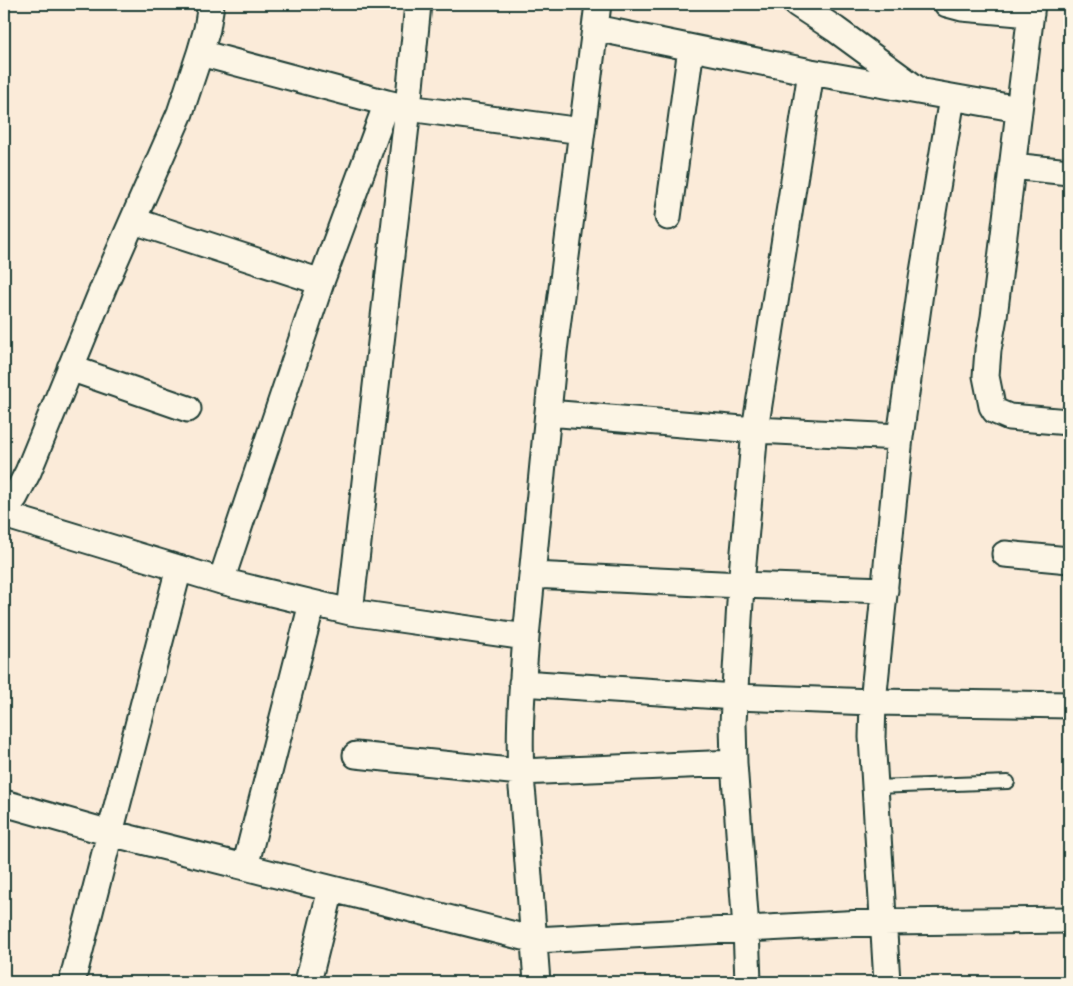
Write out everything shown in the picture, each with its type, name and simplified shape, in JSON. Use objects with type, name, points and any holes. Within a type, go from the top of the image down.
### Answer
[{"type":"street","points":[[211,4],[207,29],[180,113],[104,286],[28,472],[4,513],[220,581],[312,603],[350,612],[526,637]]},
{"type":"street","points":[[350,612],[398,105],[418,4]]},
{"type":"street","points":[[537,982],[520,772],[522,683],[548,413],[598,4]]},
{"type":"street","points":[[797,4],[835,29],[921,92]]},
{"type":"street","points":[[947,4],[968,9],[1031,9],[986,376],[990,400],[995,411],[1009,417],[1069,422]]},
{"type":"street","points":[[595,28],[811,72],[1019,109]]},
{"type":"street","points":[[668,217],[691,48]]},
{"type":"street","points":[[200,53],[398,105],[582,131]]},
{"type":"street","points":[[748,982],[733,723],[741,585],[756,430],[811,72]]},
{"type":"street","points":[[887,982],[872,737],[874,702],[900,437],[922,278],[952,98]]},
{"type":"street","points":[[220,581],[321,282],[398,105]]},
{"type":"street","points":[[1012,166],[1069,172]]},
{"type":"street","points":[[134,221],[321,282]]},
{"type":"street","points":[[70,368],[188,409]]},
{"type":"street","points":[[548,413],[756,430],[900,437]]},
{"type":"street","points":[[1005,554],[1069,560]]},
{"type":"street","points":[[72,982],[179,568]]},
{"type":"street","points":[[532,575],[885,590]]},
{"type":"street","points":[[245,867],[312,603]]},
{"type":"street","points":[[522,683],[735,696],[874,702],[1069,705]]},
{"type":"street","points":[[356,755],[520,772],[734,764]]},
{"type":"street","points":[[4,802],[110,833],[535,940],[883,922],[1069,920]]},
{"type":"street","points":[[308,982],[331,889]]},
{"type":"lane","points":[[876,787],[1008,782]]}]
